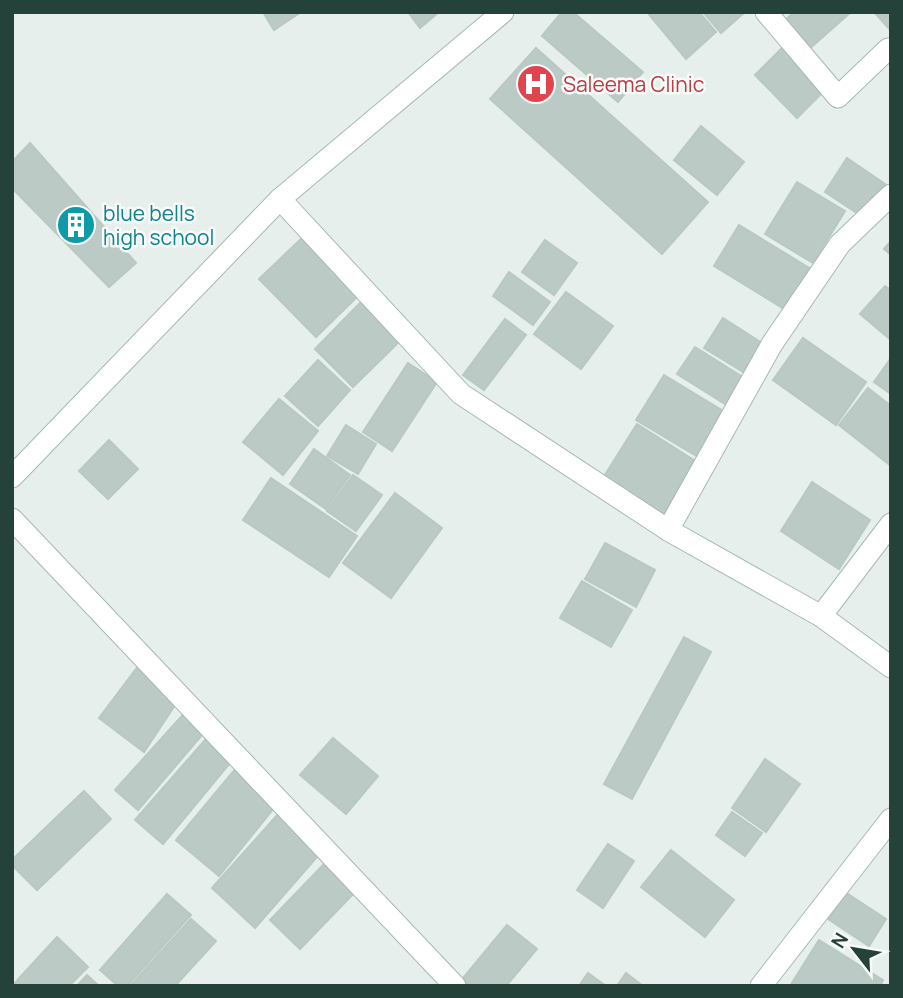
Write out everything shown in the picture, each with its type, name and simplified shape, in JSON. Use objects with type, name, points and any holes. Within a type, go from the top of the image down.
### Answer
[{"type":"street","points":[[12,477],[280,199],[503,12]]},
{"type":"street","points":[[766,12],[838,97],[888,48],[891,51]]},
{"type":"street","points":[[668,530],[772,344],[840,244],[891,195]]},
{"type":"street","points":[[280,199],[461,394],[668,530],[821,616],[891,667]]},
{"type":"street","points":[[12,519],[456,986]]},
{"type":"street","points":[[821,616],[891,524]]},
{"type":"street","points":[[761,986],[891,819]]},
{"type":"building","points":[[263,12],[301,12],[274,30]]},
{"type":"building","points":[[408,12],[439,12],[420,28]]},
{"type":"building","points":[[562,12],[573,12],[643,72],[618,102],[542,36]]},
{"type":"building","points":[[647,12],[699,12],[716,32],[686,59]]},
{"type":"building","points":[[703,12],[745,12],[721,33]]},
{"type":"building","points":[[794,12],[851,12],[808,50],[783,22]]},
{"type":"building","points":[[874,12],[891,12],[891,31]]},
{"type":"building","points":[[536,48],[708,202],[662,254],[490,99]]},
{"type":"building","points":[[782,48],[825,90],[797,118],[755,75]]},
{"type":"building","points":[[701,126],[744,162],[717,195],[674,160]]},
{"type":"building","name":"blue bells high school","points":[[30,143],[136,263],[109,287],[12,188],[12,162]]},
{"type":"building","points":[[847,158],[885,184],[863,217],[825,192]]},
{"type":"building","points":[[797,182],[845,211],[813,263],[765,234]]},
{"type":"building","points":[[739,225],[811,269],[786,310],[714,266]]},
{"type":"building","points":[[303,237],[359,295],[316,337],[259,279]]},
{"type":"building","points":[[545,240],[577,263],[554,295],[522,272]]},
{"type":"building","points":[[891,241],[891,255],[884,249]]},
{"type":"building","points":[[509,272],[550,302],[533,325],[493,296]]},
{"type":"building","points":[[885,286],[891,290],[891,340],[860,314]]},
{"type":"building","points":[[566,292],[613,326],[581,369],[534,334]]},
{"type":"building","points":[[363,300],[402,339],[353,387],[315,349]]},
{"type":"building","points":[[723,318],[762,343],[743,372],[704,348]]},
{"type":"building","points":[[505,319],[526,335],[484,390],[463,375]]},
{"type":"building","points":[[803,338],[866,382],[836,425],[773,380]]},
{"type":"building","points":[[695,347],[746,379],[728,406],[677,374]]},
{"type":"building","points":[[891,358],[891,394],[874,382]]},
{"type":"building","points":[[318,360],[350,390],[318,426],[285,396]]},
{"type":"building","points":[[408,363],[437,382],[392,451],[363,432]]},
{"type":"building","points":[[664,375],[725,412],[698,457],[636,420]]},
{"type":"building","points":[[868,388],[891,406],[891,466],[839,425]]},
{"type":"building","points":[[279,399],[318,431],[283,475],[243,442]]},
{"type":"building","points":[[637,424],[697,462],[662,516],[603,478]]},
{"type":"building","points":[[346,425],[376,444],[358,474],[327,456]]},
{"type":"building","points":[[109,440],[138,469],[108,499],[79,471]]},
{"type":"building","points":[[314,449],[350,475],[326,509],[290,484]]},
{"type":"building","points":[[353,475],[382,495],[356,531],[327,511]]},
{"type":"building","points":[[271,478],[357,536],[329,577],[243,520]]},
{"type":"building","points":[[812,482],[870,520],[839,569],[781,531]]},
{"type":"building","points":[[395,493],[442,528],[391,598],[343,563]]},
{"type":"building","points":[[605,543],[655,570],[636,607],[585,579]]},
{"type":"building","points":[[582,581],[632,610],[611,647],[560,618]]},
{"type":"building","points":[[684,637],[711,652],[632,799],[604,784]]},
{"type":"building","points":[[142,661],[179,699],[144,752],[99,718]]},
{"type":"building","points":[[189,708],[208,728],[138,810],[115,790]]},
{"type":"building","points":[[212,732],[235,757],[163,844],[135,820]]},
{"type":"building","points":[[333,738],[378,776],[346,814],[300,775]]},
{"type":"building","points":[[765,759],[800,784],[766,832],[732,808]]},
{"type":"building","points":[[237,767],[279,802],[219,876],[176,840]]},
{"type":"building","points":[[84,791],[111,819],[37,890],[12,865],[12,860]]},
{"type":"building","points":[[280,812],[323,850],[255,928],[212,888]]},
{"type":"building","points":[[732,812],[762,833],[745,856],[716,835]]},
{"type":"building","points":[[608,844],[634,861],[603,908],[577,890]]},
{"type":"building","points":[[671,850],[734,900],[705,937],[641,887]]},
{"type":"building","points":[[327,861],[357,890],[300,949],[270,920]]},
{"type":"building","points":[[845,892],[886,919],[869,946],[828,919]]},
{"type":"building","points":[[167,894],[191,915],[127,986],[118,986],[100,970]]},
{"type":"building","points":[[191,919],[216,941],[175,986],[130,986]]},
{"type":"building","points":[[507,925],[537,949],[506,986],[462,986],[459,983]]},
{"type":"building","points":[[57,937],[88,967],[69,986],[12,986]]},
{"type":"building","points":[[819,940],[883,980],[880,986],[790,986]]},
{"type":"building","points":[[588,973],[606,986],[579,986]]},
{"type":"building","points":[[626,973],[643,986],[617,986]]},
{"type":"building","points":[[87,975],[99,986],[77,986]]},
{"type":"place","name":"Saleema Clinic","points":[[536,84]]},
{"type":"place","name":"blue bells high school","points":[[76,225]]}]
